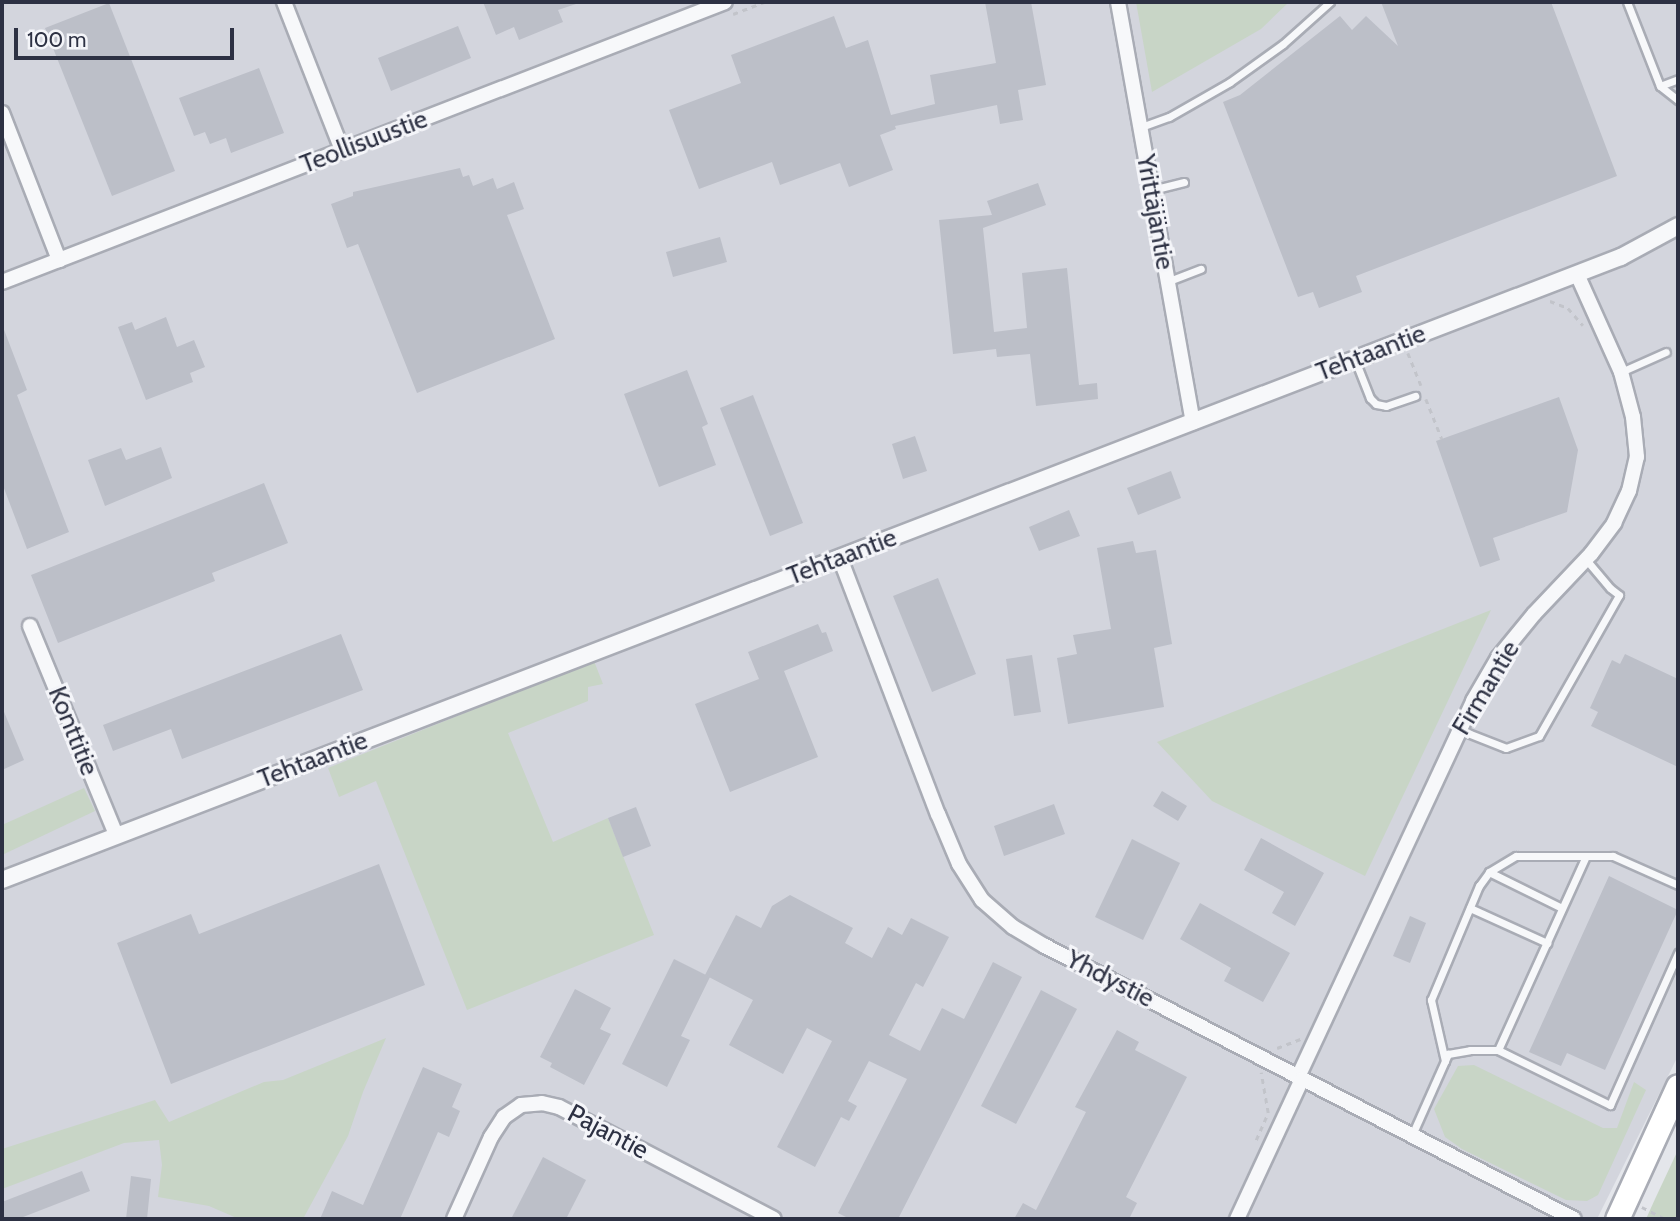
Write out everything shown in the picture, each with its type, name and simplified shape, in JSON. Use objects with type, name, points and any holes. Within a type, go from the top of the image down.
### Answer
[{"type":"highway","points":[[1622,1209],[1678,1086]]},
{"type":"street","points":[[284,2],[342,150]]},
{"type":"street","name":"Teollisuustie","points":[[2,282],[725,2]]},
{"type":"street","name":"Yrittäjäntie","points":[[1118,2],[1193,422]]},
{"type":"street","points":[[2,113],[59,260]]},
{"type":"street","name":"Tehtaantie","points":[[2,880],[1577,274],[1676,233]]},
{"type":"street","name":"Firmantie","points":[[1237,1219],[1460,730],[1498,658],[1586,559],[1614,523],[1629,491],[1637,457],[1633,417],[1621,372],[1577,274]]},
{"type":"street","name":"Yhdystie","points":[[840,558],[937,814],[959,864],[982,900],[1013,927],[1045,946],[1574,1219]]},
{"type":"street","name":"Konttitie","points":[[30,626],[116,835]]},
{"type":"street","name":"Pajantie","points":[[454,1219],[491,1137],[504,1117],[521,1105],[542,1103],[559,1107],[774,1219]]},
{"type":"lane","points":[[1140,127],[1169,117],[1230,82],[1283,44],[1330,2]]},
{"type":"lane","points":[[1627,2],[1660,86],[1678,100]]},
{"type":"lane","points":[[1660,86],[1678,79]]},
{"type":"lane","points":[[1151,190],[1184,182]]},
{"type":"lane","points":[[1168,281],[1201,269]]},
{"type":"lane","points":[[1621,372],[1666,352]]},
{"type":"lane","points":[[1354,359],[1370,398],[1377,404],[1385,406],[1415,396]]},
{"type":"lane","points":[[1460,730],[1506,748],[1538,736],[1619,594],[1610,589],[1586,559]]},
{"type":"lane","points":[[1445,1061],[1431,1000],[1470,908],[1489,872],[1516,856],[1613,856],[1678,885]]},
{"type":"lane","points":[[1498,1050],[1586,856]]},
{"type":"lane","points":[[1489,872],[1562,908]]},
{"type":"lane","points":[[1470,908],[1547,943]]},
{"type":"lane","points":[[1412,1135],[1448,1054],[1498,1050],[1610,1105],[1678,953]]},
{"type":"path","points":[[1403,341],[1442,439]]},
{"type":"path","points":[[1622,1209],[1666,1219]]},
{"type":"shaded area","points":[[2,2],[1678,2],[1678,1056],[1597,1219],[2,1219]]},
{"type":"green space","points":[[1136,2],[1289,2],[1261,29],[1152,92]]},
{"type":"green space","points":[[1491,610],[1365,876],[1212,801],[1157,742]]},
{"type":"green space","points":[[594,661],[603,684],[588,687],[588,701],[508,733],[553,842],[608,818],[654,935],[467,1010],[376,781],[339,797],[328,768]]},
{"type":"green space","points":[[84,788],[95,811],[2,855],[2,825]]},
{"type":"green space","points":[[386,1038],[348,1136],[303,1219],[239,1219],[209,1206],[158,1197],[162,1165],[159,1140],[124,1143],[2,1189],[2,1149],[155,1100],[169,1122],[264,1082],[283,1080]]},
{"type":"green space","points":[[1474,1065],[1603,1128],[1617,1128],[1634,1082],[1646,1090],[1598,1195],[1587,1201],[1566,1200],[1462,1149],[1445,1137],[1434,1109],[1458,1066]]},
{"type":"green space","points":[[1678,1150],[1678,1219],[1646,1219],[1655,1199]]},
{"type":"building","points":[[483,2],[579,3],[558,10],[563,22],[519,40],[514,27],[496,35]]},
{"type":"building","points":[[985,2],[1031,2],[1046,85],[1018,90],[1023,120],[1000,124],[997,105],[895,126],[896,129],[880,135],[893,170],[849,187],[840,163],[780,185],[772,162],[699,189],[669,110],[741,83],[731,55],[834,16],[846,48],[868,40],[891,115],[935,104],[930,75],[996,63]]},
{"type":"building","points":[[1381,2],[1551,2],[1617,176],[1356,276],[1362,292],[1319,308],[1313,292],[1298,297],[1223,102],[1240,95],[1340,16],[1352,30],[1366,16],[1398,46]]},
{"type":"building","points":[[109,3],[175,171],[112,196],[45,28]]},
{"type":"building","points":[[458,26],[471,58],[391,91],[378,58]]},
{"type":"building","points":[[259,68],[284,133],[231,153],[226,138],[210,144],[205,132],[194,136],[179,98]]},
{"type":"building","points":[[460,168],[463,177],[469,175],[473,186],[493,178],[497,189],[514,182],[524,209],[507,215],[555,339],[417,393],[358,244],[347,248],[331,204],[353,196],[353,192]]},
{"type":"building","points":[[1038,183],[1046,205],[983,228],[994,332],[1027,328],[1022,273],[1067,268],[1079,385],[1097,383],[1098,399],[1036,406],[1030,354],[997,357],[996,349],[953,354],[939,220],[992,215],[987,201]]},
{"type":"building","points":[[720,237],[727,262],[673,277],[666,252]]},
{"type":"building","points":[[166,317],[177,347],[194,340],[205,367],[190,373],[193,382],[146,400],[118,327],[132,322],[135,330]]},
{"type":"building","points":[[3,327],[27,390],[17,395],[69,532],[27,549],[2,483]]},
{"type":"building","points":[[687,370],[708,424],[702,427],[716,465],[659,487],[624,394]]},
{"type":"building","points":[[753,395],[803,523],[770,536],[720,408]]},
{"type":"building","points":[[1559,397],[1578,450],[1567,512],[1493,538],[1500,560],[1480,567],[1436,441]]},
{"type":"building","points":[[915,436],[927,471],[903,479],[892,444]]},
{"type":"building","points":[[161,447],[172,478],[105,506],[88,460],[121,448],[126,460]]},
{"type":"building","points":[[1171,471],[1181,498],[1138,515],[1127,488]]},
{"type":"building","points":[[264,483],[288,543],[212,573],[215,581],[58,643],[31,575]]},
{"type":"building","points":[[1069,510],[1080,536],[1039,551],[1029,527]]},
{"type":"building","points":[[1133,541],[1136,553],[1156,550],[1172,644],[1154,648],[1164,707],[1068,724],[1057,658],[1077,654],[1073,635],[1111,629],[1097,548]]},
{"type":"building","points":[[938,578],[976,674],[932,692],[893,596]]},
{"type":"building","points":[[818,624],[822,633],[826,632],[833,651],[784,671],[818,757],[730,792],[695,704],[759,679],[748,652]]},
{"type":"building","points":[[341,634],[363,690],[182,759],[171,729],[113,751],[103,725]]},
{"type":"building","points":[[1625,654],[1678,679],[1678,767],[1591,726],[1598,712],[1590,708],[1612,660],[1620,664]]},
{"type":"building","points":[[1032,655],[1041,712],[1014,716],[1006,659]]},
{"type":"building","points":[[2,707],[24,760],[2,770]]},
{"type":"building","points":[[1162,791],[1187,806],[1178,821],[1153,806]]},
{"type":"building","points":[[1054,804],[1065,834],[1004,856],[994,826]]},
{"type":"building","points":[[636,807],[651,846],[623,857],[608,818]]},
{"type":"building","points":[[1261,838],[1324,873],[1295,926],[1272,913],[1284,892],[1244,870]]},
{"type":"building","points":[[1132,839],[1180,863],[1143,940],[1095,917]]},
{"type":"building","points":[[379,864],[425,985],[171,1084],[117,943],[191,914],[199,934]]},
{"type":"building","points":[[1609,876],[1678,910],[1605,1070],[1567,1053],[1561,1066],[1529,1052]]},
{"type":"building","points":[[790,895],[853,928],[845,943],[872,958],[888,927],[902,935],[911,918],[949,937],[923,987],[916,983],[889,1035],[920,1051],[942,1008],[964,1019],[993,962],[1022,977],[898,1219],[850,1219],[838,1213],[907,1079],[869,1061],[848,1101],[857,1106],[849,1121],[841,1117],[815,1167],[777,1147],[832,1041],[807,1028],[783,1074],[729,1045],[753,1000],[705,975],[736,915],[761,928],[772,906]]},
{"type":"building","points":[[1200,903],[1290,953],[1263,1002],[1224,981],[1231,968],[1180,939]]},
{"type":"building","points":[[1410,916],[1426,923],[1410,963],[1393,956]]},
{"type":"building","points":[[674,959],[710,977],[681,1036],[690,1040],[667,1087],[622,1064]]},
{"type":"building","points":[[575,989],[611,1008],[600,1029],[611,1034],[584,1085],[550,1067],[552,1063],[540,1057]]},
{"type":"building","points":[[1041,990],[1077,1009],[1016,1124],[981,1106]]},
{"type":"building","points":[[1117,1030],[1139,1042],[1135,1050],[1187,1077],[1126,1197],[1137,1203],[1129,1219],[1014,1219],[1023,1203],[1036,1210],[1086,1112],[1075,1107]]},
{"type":"building","points":[[423,1067],[462,1084],[452,1107],[460,1111],[449,1137],[438,1132],[400,1219],[320,1219],[332,1191],[363,1205]]},
{"type":"building","points":[[543,1157],[586,1180],[566,1219],[511,1219]]},
{"type":"building","points":[[82,1171],[90,1191],[18,1219],[2,1219],[2,1202]]},
{"type":"building","points":[[131,1176],[151,1179],[147,1219],[126,1219]]}]
